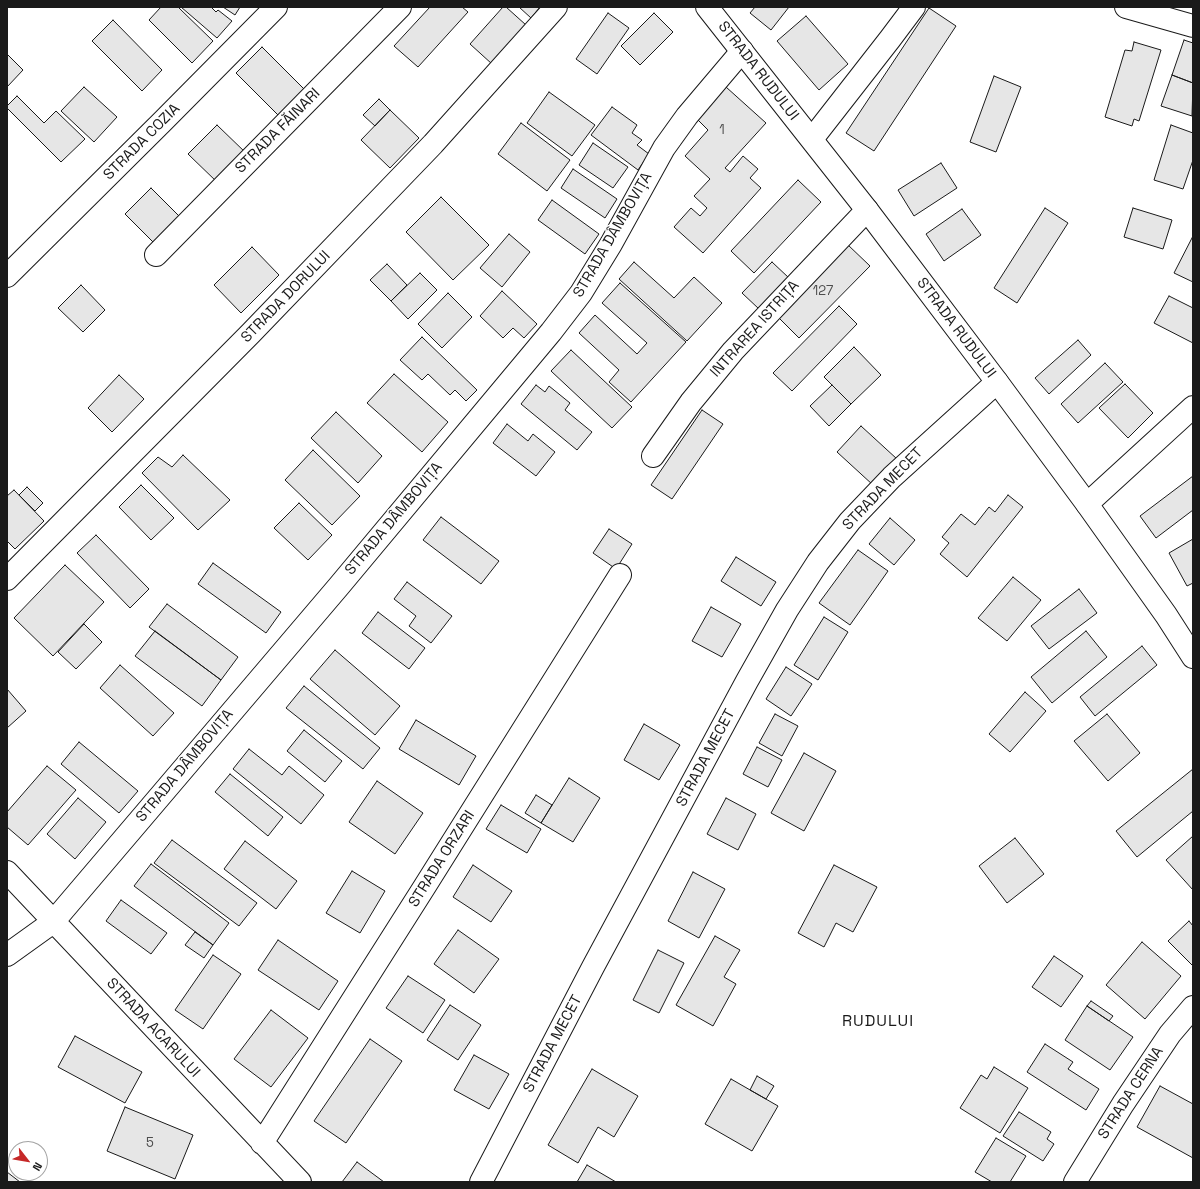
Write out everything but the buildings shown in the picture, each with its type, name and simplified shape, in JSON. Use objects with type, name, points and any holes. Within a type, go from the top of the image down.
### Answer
[{"type":"street","name":"STRADA COZIA","points":[[7,276],[169,116],[276,7]]},
{"type":"street","name":"STRADA FĂINARI","points":[[156,255],[400,7]]},
{"type":"street","name":"STRADA DORULUI","points":[[7,579],[251,333],[428,150],[556,7]]},
{"type":"street","name":"STRADA RUDULUI","points":[[707,7],[867,210],[996,382],[1087,504],[1166,615],[1193,657]]},
{"type":"street","points":[[812,139],[914,7]]},
{"type":"street","points":[[1126,7],[1193,26]]},
{"type":"street","name":"STRADA DÂMBOVIȚA","points":[[7,955],[53,922],[339,586],[551,332],[580,293],[611,244],[664,148],[687,116],[742,51]]},
{"type":"street","name":"INTRAREA ISTRIȚA","points":[[653,456],[691,402],[733,351],[867,210]]},
{"type":"street","name":"STRADA MECET","points":[[481,1182],[608,940],[747,681],[787,610],[818,562],[850,521],[892,477],[996,382]]},
{"type":"street","points":[[1087,504],[1193,407]]},
{"type":"street","name":"STRADA ORZARI","points":[[262,1143],[620,575]]},
{"type":"street","name":"STRADA ACARULUI","points":[[7,872],[300,1182]]},
{"type":"street","name":"STRADA CERNA","points":[[1075,1182],[1123,1104],[1170,1034],[1193,1007]]},
{"type":"district","name":"RUDULUI","points":[[878,1022]]}]
